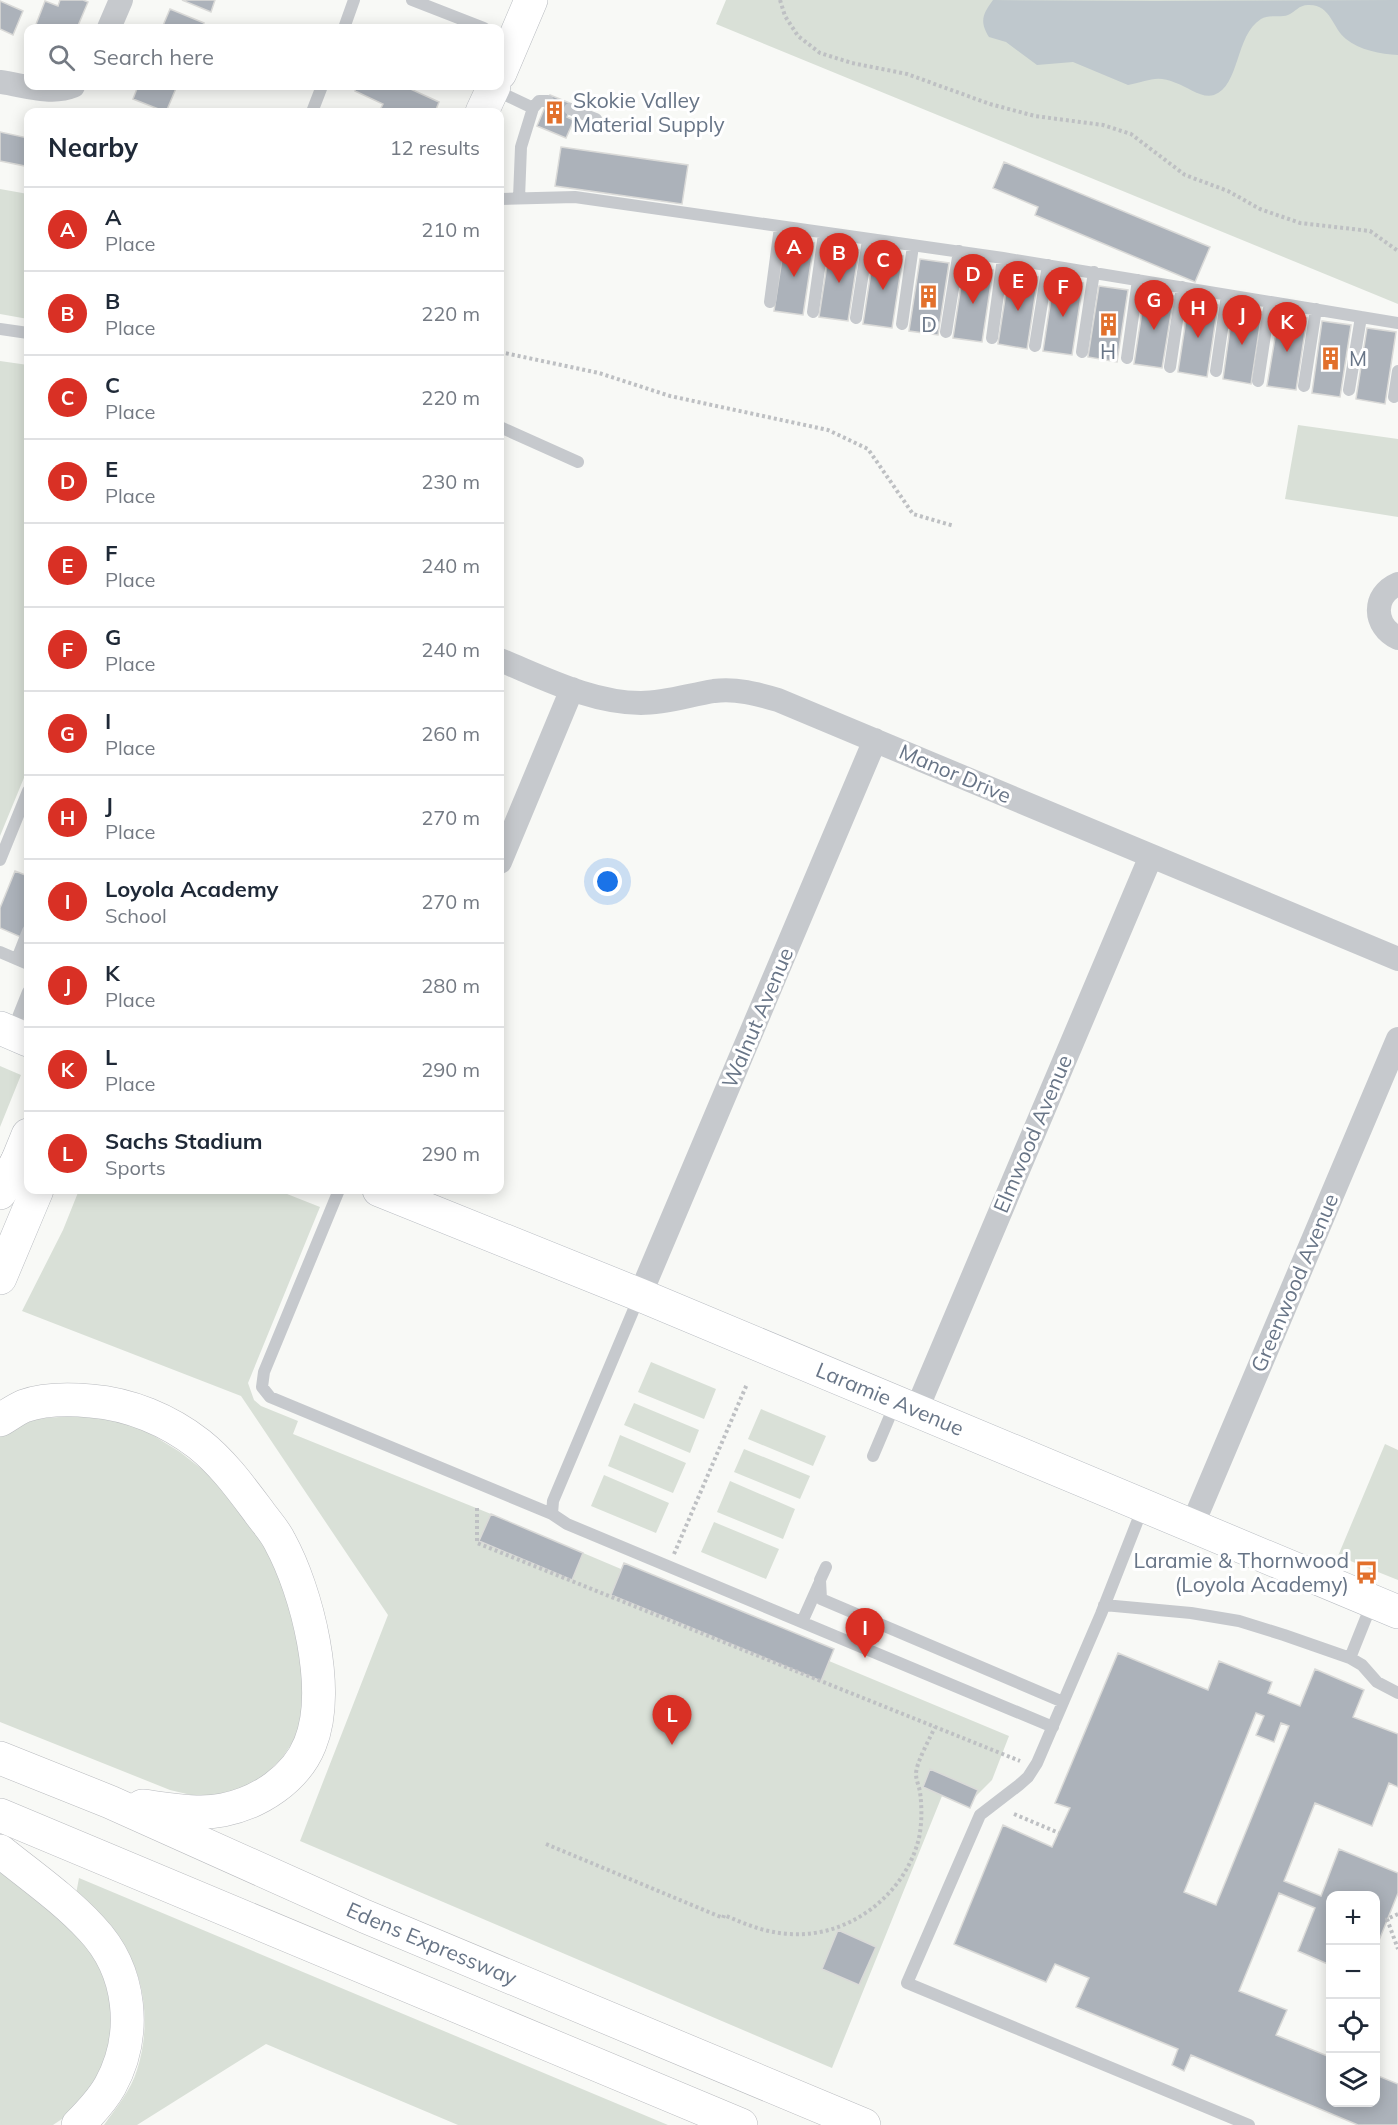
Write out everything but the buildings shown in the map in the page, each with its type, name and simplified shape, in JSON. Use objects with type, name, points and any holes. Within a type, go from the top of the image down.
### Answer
[{"type":"main road","points":[[504,29],[531,0]]},
{"type":"main road","points":[[0,1193],[24,1147]]},
{"type":"main road","points":[[0,1202],[24,1147]]},
{"type":"main road","points":[[0,1278],[35,1194]]},
{"type":"main road","name":"Laramie Avenue","points":[[389,1194],[640,1295],[1385,1607]]},
{"type":"main road","points":[[0,1420],[24,1406],[51,1401],[81,1400],[109,1403],[141,1412],[172,1425],[200,1445],[229,1473],[262,1516],[279,1539],[293,1567],[304,1600],[318,1683],[317,1713],[310,1744],[298,1766],[280,1785],[253,1800],[223,1810],[189,1811],[110,1802]]},
{"type":"main road","name":"Edens Expressway","points":[[0,1758],[110,1802],[364,1916],[864,2125]]},
{"type":"main road","points":[[0,1815],[741,2125]]},
{"type":"main road","points":[[0,1851],[93,1929],[110,1953],[121,1978],[128,2005],[128,2029],[123,2056],[110,2086],[78,2125]]},
{"type":"street","points":[[111,24],[121,0]]},
{"type":"street","points":[[0,82],[24,85]]},
{"type":"street","points":[[1398,584],[1384,593],[1378,611],[1384,628],[1398,638]]},
{"type":"street","name":"Manor Drive","points":[[504,662],[572,689],[615,702],[667,702],[716,691],[736,691],[778,700],[1398,959]]},
{"type":"street","points":[[504,852],[572,689]]},
{"type":"street","name":"Walnut Avenue","points":[[640,1295],[875,740]]},
{"type":"street","name":"Elmwood Avenue","points":[[905,1407],[1151,856]]},
{"type":"street","name":"Greenwood Avenue","points":[[1192,1526],[1398,1039]]},
{"type":"lane","points":[[345,24],[354,0]]},
{"type":"lane","points":[[412,0],[465,24]]},
{"type":"lane","points":[[314,108],[320,90]]},
{"type":"lane","points":[[492,90],[533,108]]},
{"type":"lane","points":[[519,198],[521,147],[533,108],[539,101],[548,101]]},
{"type":"lane","points":[[570,109],[596,119]]},
{"type":"lane","points":[[504,200],[575,198],[959,251],[1398,323]]},
{"type":"lane","points":[[770,302],[780,227]]},
{"type":"lane","points":[[813,312],[824,234]]},
{"type":"lane","points":[[856,318],[868,240]]},
{"type":"lane","points":[[902,324],[913,246]]},
{"type":"lane","points":[[946,332],[959,251]]},
{"type":"lane","points":[[992,338],[1004,258]]},
{"type":"lane","points":[[1035,346],[1048,265]]},
{"type":"lane","points":[[1082,352],[1094,272]]},
{"type":"lane","points":[[1127,358],[1138,280]]},
{"type":"lane","points":[[1170,368],[1182,287]]},
{"type":"lane","points":[[1216,371],[1227,295]]},
{"type":"lane","points":[[1258,381],[1270,302]]},
{"type":"lane","points":[[1304,386],[1316,309]]},
{"type":"lane","points":[[1349,390],[1361,317]]},
{"type":"lane","points":[[0,329],[24,332]]},
{"type":"lane","points":[[1394,397],[1398,371]]},
{"type":"lane","points":[[504,429],[578,462]]},
{"type":"lane","points":[[0,860],[24,801]]},
{"type":"lane","points":[[0,952],[23,961]]},
{"type":"lane","points":[[14,1034],[24,1004]]},
{"type":"lane","points":[[337,1194],[264,1372],[262,1387],[270,1397],[1053,1727]]},
{"type":"lane","points":[[552,1514],[553,1501],[640,1295]]},
{"type":"lane","points":[[873,1456],[905,1407]]},
{"type":"lane","points":[[1143,1506],[1064,1702],[1034,1767],[1019,1785],[980,1815],[907,1983],[1249,2125]]},
{"type":"lane","points":[[799,1621],[826,1567]]},
{"type":"lane","points":[[820,1580],[821,1599],[828,1603],[1064,1702]]},
{"type":"lane","points":[[1104,1605],[1191,1613],[1239,1621],[1350,1658],[1362,1665],[1377,1682],[1398,1693]]},
{"type":"lane","points":[[1350,1658],[1385,1607]]},
{"type":"path","points":[[780,0],[785,16],[798,36],[820,53],[852,63],[907,74],[990,105],[1035,116],[1103,125],[1131,134],[1185,175],[1228,192],[1260,209],[1300,223],[1370,231],[1398,251]]},
{"type":"path","points":[[504,353],[599,373],[670,396],[828,430],[868,449],[913,514],[954,526]]},
{"type":"path","points":[[672,1558],[747,1384]]},
{"type":"path","points":[[477,1508],[477,1543],[1034,1767]]},
{"type":"path","points":[[546,1844],[723,1918],[724,1915],[760,1929],[803,1935],[836,1929],[872,1909],[888,1894],[911,1860],[922,1816],[916,1772],[935,1727]]},
{"type":"path","points":[[1014,1814],[1059,1833]]},
{"type":"path","points":[[1398,1914],[1387,1919],[1398,1949]]},
{"type":"shaded area","points":[[726,0],[1398,0],[1398,304],[716,24]]},
{"type":"shaded area","points":[[993,0],[1398,0],[1398,55],[1357,46],[1341,34],[1322,8],[1305,5],[1288,15],[1261,19],[1253,26],[1246,36],[1229,82],[1214,95],[1200,94],[1162,79],[1128,85],[1073,62],[1037,65],[1006,42],[989,37],[983,22]]},
{"type":"shaded area","points":[[0,189],[24,193],[24,318],[0,314]]},
{"type":"shaded area","points":[[0,361],[24,364],[24,778],[0,836]]},
{"type":"shaded area","points":[[1298,425],[1398,439],[1398,517],[1285,499]]},
{"type":"shaded area","points":[[0,1066],[21,1075],[0,1127]]},
{"type":"shaded area","points":[[77,1194],[287,1194],[320,1207],[248,1383],[254,1400],[261,1406],[298,1421],[293,1434],[621,1569],[624,1563],[834,1649],[829,1661],[1009,1736],[992,1780],[974,1798],[942,1796],[832,2068],[300,1841],[388,1615],[241,1396],[22,1311],[63,1230]]},
{"type":"shaded area","points":[[651,1362],[716,1389],[704,1419],[638,1392]]},
{"type":"shaded area","points":[[634,1403],[699,1430],[690,1453],[624,1425]]},
{"type":"shaded area","points":[[761,1409],[826,1436],[813,1466],[748,1439]]},
{"type":"shaded area","points":[[71,1416],[112,1419],[146,1431],[180,1452],[212,1477],[264,1542],[278,1571],[301,1647],[304,1710],[296,1737],[282,1758],[263,1777],[238,1791],[213,1796],[191,1795],[170,1790],[0,1722],[0,1436],[35,1419]]},
{"type":"shaded area","points":[[620,1435],[686,1463],[673,1493],[608,1466]]},
{"type":"shaded area","points":[[1385,1444],[1398,1450],[1398,1580],[1338,1556]]},
{"type":"shaded area","points":[[744,1449],[810,1476],[800,1499],[734,1472]]},
{"type":"shaded area","points":[[604,1475],[669,1503],[656,1533],[591,1506]]},
{"type":"shaded area","points":[[730,1481],[795,1509],[783,1539],[717,1512]]},
{"type":"shaded area","points":[[714,1522],[779,1549],[766,1579],[701,1552]]},
{"type":"shaded area","points":[[0,1871],[68,1926],[92,1954],[105,1976],[112,2001],[113,2031],[100,2077],[65,2117],[53,2125],[0,2125]]},
{"type":"shaded area","points":[[79,1878],[668,2125],[458,2125],[266,2044],[137,2125],[104,2125],[127,2092],[137,2070],[144,2039],[144,2006],[137,1973],[123,1945],[76,1894]]},
{"type":"place","name":"Skokie Valley Material Supply","points":[[555,113]]},
{"type":"place","name":"A","points":[[794,277]]},
{"type":"place","name":"B","points":[[839,283]]},
{"type":"place","name":"C","points":[[883,290]]},
{"type":"place","name":"D","points":[[929,297]]},
{"type":"place","name":"E","points":[[973,304]]},
{"type":"place","name":"F","points":[[1018,311]]},
{"type":"place","name":"G","points":[[1063,317]]},
{"type":"place","name":"H","points":[[1108,324]]},
{"type":"place","name":"I","points":[[1154,330]]},
{"type":"place","name":"J","points":[[1198,338]]},
{"type":"place","name":"K","points":[[1242,345]]},
{"type":"place","name":"L","points":[[1287,352]]},
{"type":"place","name":"M","points":[[1331,359]]},
{"type":"place","name":"Laramie & Thornwood (Loyola Academy)","points":[[1367,1573]]},
{"type":"place","name":"Loyola Academy","points":[[865,1658]]},
{"type":"place","name":"Sachs Stadium","points":[[672,1745]]}]
